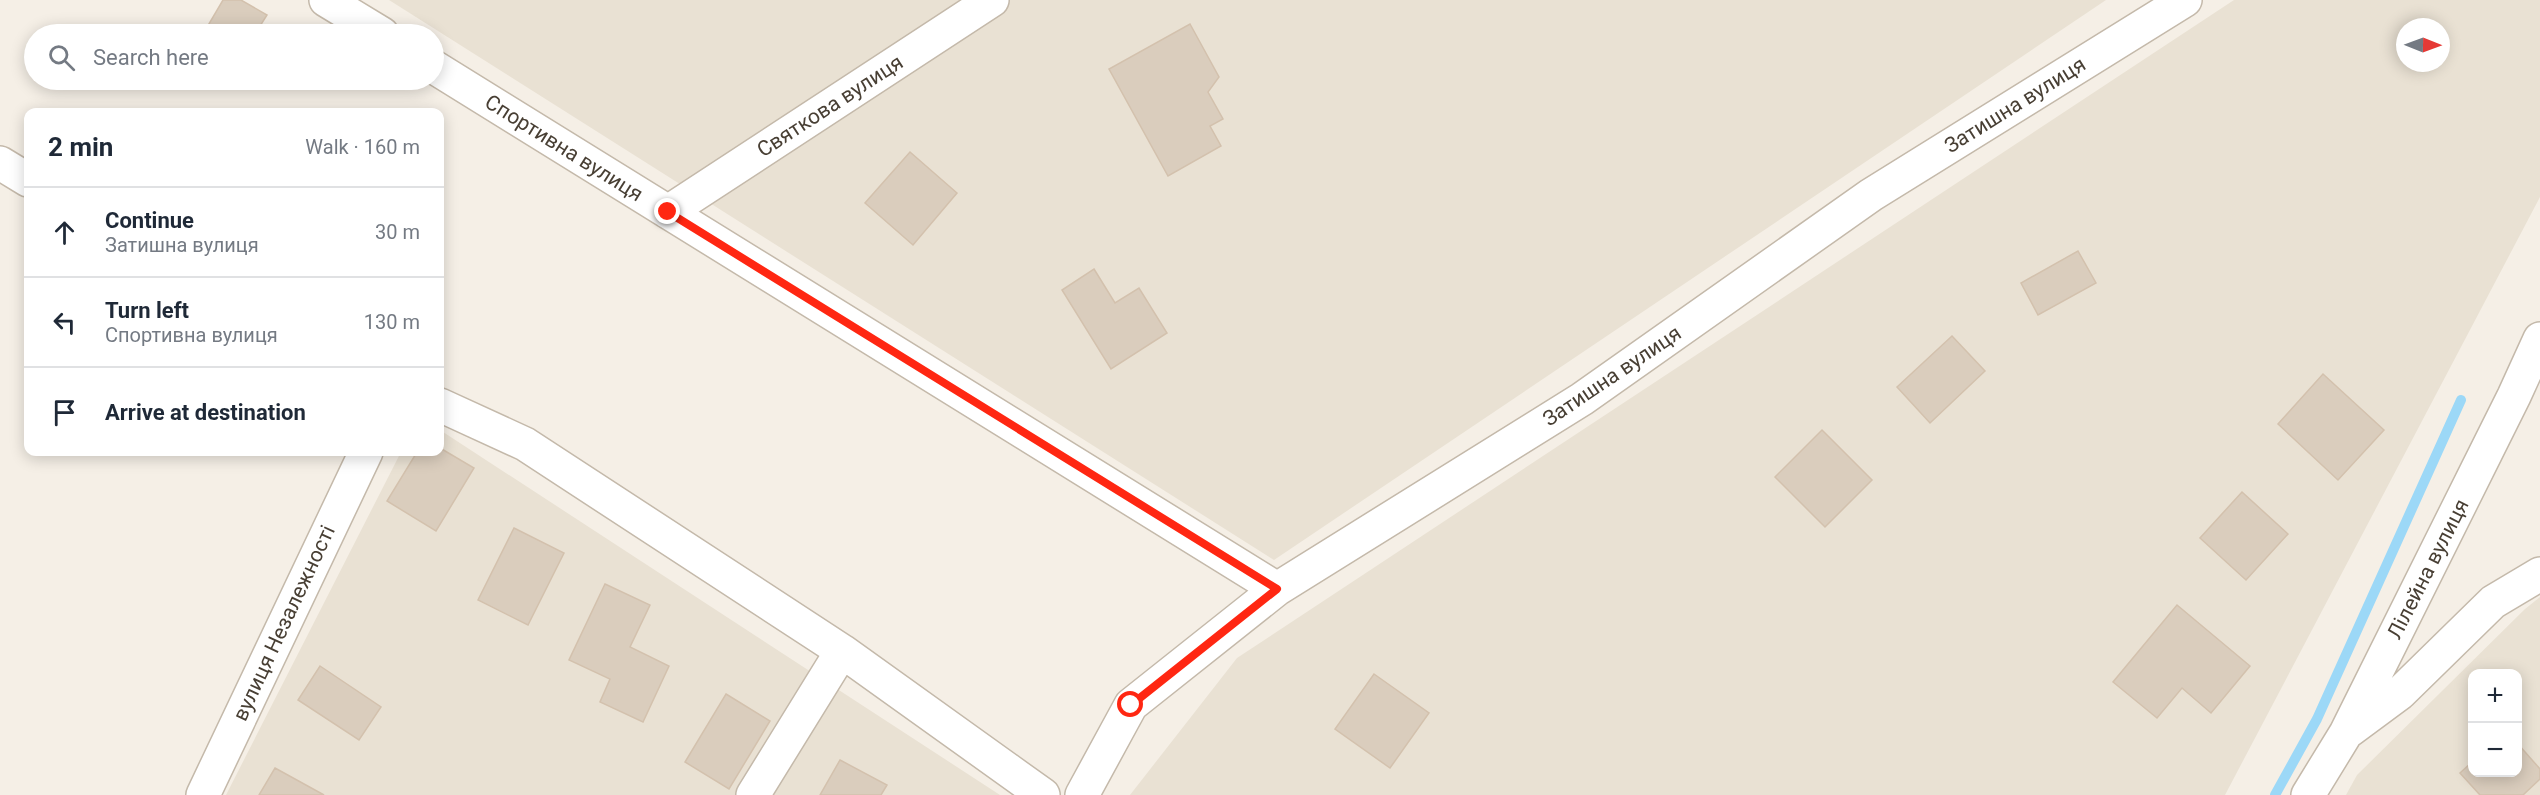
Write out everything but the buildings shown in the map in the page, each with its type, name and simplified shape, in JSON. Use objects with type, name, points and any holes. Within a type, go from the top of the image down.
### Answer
[{"type":"street","points":[[326,0],[366,24]]},
{"type":"street","name":"Святкова вулиця","points":[[668,212],[992,0]]},
{"type":"street","name":"Затишна вулиця","points":[[1082,795],[1131,705],[1277,589],[1582,399],[1871,195],[2185,0]]},
{"type":"street","name":"Спортивна вулиця","points":[[444,73],[1277,589]]},
{"type":"street","points":[[0,163],[24,178]]},
{"type":"street","name":"Лілейна вулиця","points":[[2308,795],[2346,733],[2514,396],[2540,339]]},
{"type":"street","points":[[444,407],[525,444],[842,651],[1043,795]]},
{"type":"street","name":"вулиця Незалежності","points":[[202,795],[364,456]]},
{"type":"street","points":[[2346,733],[2400,693],[2493,602],[2540,574]]},
{"type":"street","points":[[753,795],[842,651]]},
{"type":"shaded area","points":[[389,0],[2106,0],[1274,560],[444,35],[444,24],[427,24]]},
{"type":"shaded area","points":[[2234,0],[2540,0],[2540,197],[2225,795],[1130,795],[1237,658]]},
{"type":"shaded area","points":[[444,433],[1000,795],[226,795],[399,456],[444,456]]},
{"type":"shaded area","points":[[2540,597],[2540,795],[2346,795],[2357,775],[2525,609]]},
{"type":"waterway","points":[[2275,795],[2317,719],[2461,400]]},
{"type":"route","points":[[668,212],[1277,589],[1131,705]]}]
